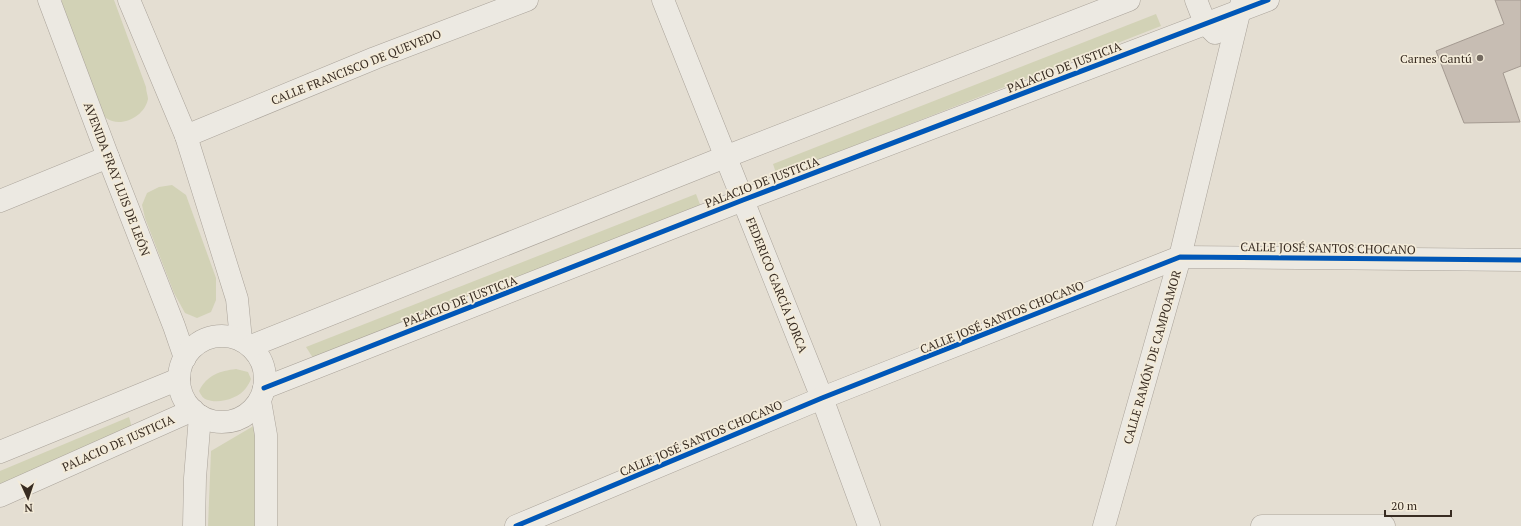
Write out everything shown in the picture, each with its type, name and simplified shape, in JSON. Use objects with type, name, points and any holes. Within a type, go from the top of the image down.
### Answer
[{"type":"street","name":"AVENIDA FRAY LUIS DE LEÓN","points":[[49,0],[185,358]]},
{"type":"street","points":[[129,0],[186,136],[237,299],[246,343]]},
{"type":"street","name":"CALLE FRANCISCO DE QUEVEDO","points":[[186,136],[375,58],[527,0]]},
{"type":"street","name":"FEDERICO GARCÍA LORCA","points":[[662,0],[822,398],[870,526]]},
{"type":"street","points":[[246,343],[1129,0]]},
{"type":"street","points":[[1196,0],[1205,24],[1231,47]]},
{"type":"street","name":"PALACIO DE JUSTICIA","points":[[262,395],[743,200],[1205,24],[1241,6],[1268,0]]},
{"type":"street","name":"CALLE RAMÓN DE CAMPOAMOR","points":[[1104,526],[1180,257],[1241,6]]},
{"type":"street","points":[[0,201],[108,157]]},
{"type":"street","name":"CALLE JOSÉ SANTOS CHOCANO","points":[[516,526],[822,398],[1180,257],[1521,260]]},
{"type":"street","points":[[174,326],[182,330],[198,332],[219,325],[226,319],[237,299]]},
{"type":"street","points":[[262,395],[251,411],[239,418],[226,422],[213,421],[196,413],[185,401],[180,390],[180,369],[185,358],[193,347],[203,340],[216,336],[228,336],[246,343],[259,355],[264,366],[266,377],[262,395],[266,435],[266,526]]},
{"type":"street","points":[[0,452],[179,379]]},
{"type":"street","points":[[194,526],[196,413]]},
{"type":"street","name":"PALACIO DE JUSTICIA","points":[[0,496],[196,413]]},
{"type":"street","points":[[1262,526],[1384,526]]},
{"type":"green space","points":[[62,0],[114,0],[146,87],[148,98],[142,111],[132,119],[118,122],[112,121],[106,118],[98,108],[62,11]]},
{"type":"green space","points":[[1156,14],[1161,26],[777,176],[773,164]]},
{"type":"green space","points":[[172,185],[186,195],[216,278],[216,300],[211,312],[197,318],[185,313],[174,293],[145,218],[142,205],[147,193],[159,187]]},
{"type":"green space","points":[[696,194],[701,207],[313,358],[306,347]]},
{"type":"green space","points":[[236,369],[248,372],[251,379],[243,392],[223,401],[213,401],[202,397],[199,391],[206,381],[219,373]]},
{"type":"green space","points":[[129,417],[133,431],[0,487],[0,471]]},
{"type":"green space","points":[[257,424],[255,526],[208,526],[211,451]]},
{"type":"building","name":"Carnes Cantú","points":[[1495,0],[1521,0],[1521,66],[1503,73],[1520,122],[1464,123],[1436,51],[1504,24]]},
{"type":"cycle path","points":[[264,388],[743,200],[1268,0]]},
{"type":"cycle path","points":[[516,526],[822,398],[1180,257],[1521,260]]},
{"type":"place","name":"Carnes Cantú","points":[[1480,58]]}]
